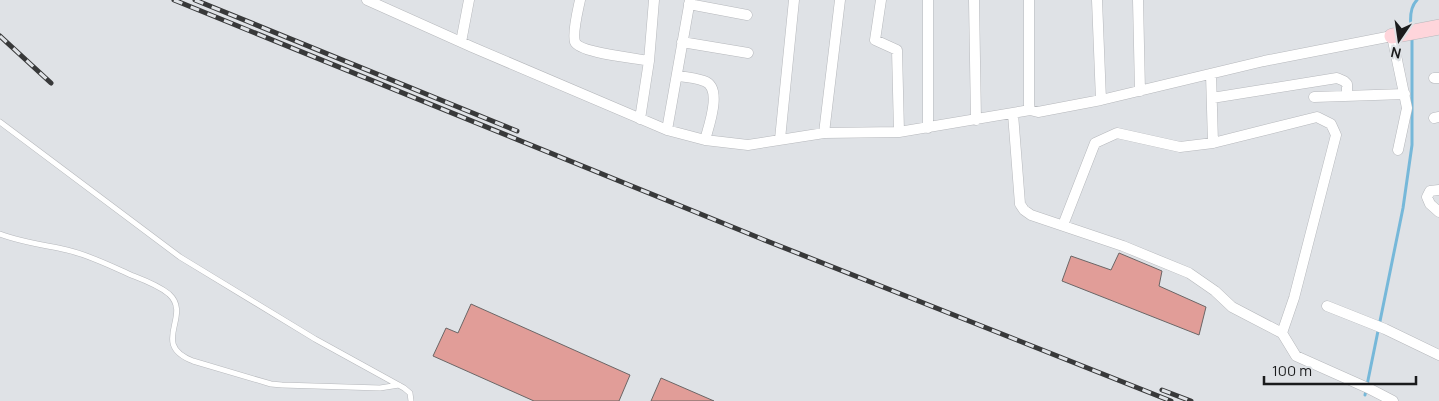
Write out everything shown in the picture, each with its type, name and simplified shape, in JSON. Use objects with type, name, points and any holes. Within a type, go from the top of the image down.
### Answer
[{"type":"street","points":[[367,0],[667,130],[705,140],[748,145],[824,133],[899,132],[1030,110],[1038,112],[1101,100],[1264,61],[1433,27]]},
{"type":"street","points":[[461,42],[469,0]]},
{"type":"street","points":[[580,0],[574,35],[577,45],[588,50],[649,61]]},
{"type":"street","points":[[640,119],[649,61],[654,0]]},
{"type":"street","points":[[780,139],[794,0]]},
{"type":"street","points":[[824,133],[840,0]]},
{"type":"street","points":[[881,0],[875,40],[897,50],[899,132]]},
{"type":"street","points":[[928,0],[928,128]]},
{"type":"street","points":[[974,0],[976,120]]},
{"type":"street","points":[[1028,0],[1030,110]]},
{"type":"street","points":[[1097,0],[1101,100]]},
{"type":"street","points":[[1138,0],[1140,91]]},
{"type":"street","points":[[667,130],[689,2],[747,15]]},
{"type":"street","points":[[1392,36],[1407,108],[1398,150]]},
{"type":"street","points":[[682,42],[748,53]]},
{"type":"street","points":[[1211,74],[1213,143]]},
{"type":"street","points":[[677,76],[705,81],[713,87],[713,103],[705,140]]},
{"type":"street","points":[[1212,98],[1337,78],[1347,84],[1347,96]]},
{"type":"street","points":[[1314,97],[1405,94]]},
{"type":"street","points":[[1013,114],[1020,204],[1024,210],[1031,215],[1123,246],[1189,273],[1232,307],[1282,334],[1296,356],[1393,401]]},
{"type":"street","points":[[1063,225],[1096,143],[1117,133],[1180,147],[1213,143],[1317,117],[1331,124],[1336,135],[1294,298],[1282,334]]},
{"type":"street","points":[[1439,190],[1430,191],[1427,197],[1430,204],[1439,212]]},
{"type":"street","points":[[1327,306],[1374,324],[1439,356]]},
{"type":"lane","points":[[0,122],[180,256],[235,292],[399,385],[410,393],[411,399]]},
{"type":"lane","points":[[0,234],[19,241],[68,250],[86,256],[163,290],[176,303],[172,336],[173,344],[176,351],[193,361],[271,384],[380,388],[399,385]]},
{"type":"building","points":[[1119,253],[1162,271],[1159,286],[1206,307],[1199,335],[1062,281],[1071,256],[1111,270]]},
{"type":"building","points":[[471,304],[630,375],[619,401],[534,401],[433,356],[446,328],[458,333]]},
{"type":"building","points":[[661,378],[714,401],[651,401]]},
{"type":"waterway","points":[[1411,27],[1412,9],[1417,0]]},
{"type":"waterway","points":[[1365,395],[1403,208],[1412,145],[1412,36]]},
{"type":"railway","points":[[174,0],[762,239],[1171,401]]},
{"type":"railway","points":[[195,0],[517,131]]},
{"type":"railway","points":[[0,36],[51,83]]},
{"type":"railway","points":[[1162,390],[1191,401]]}]
